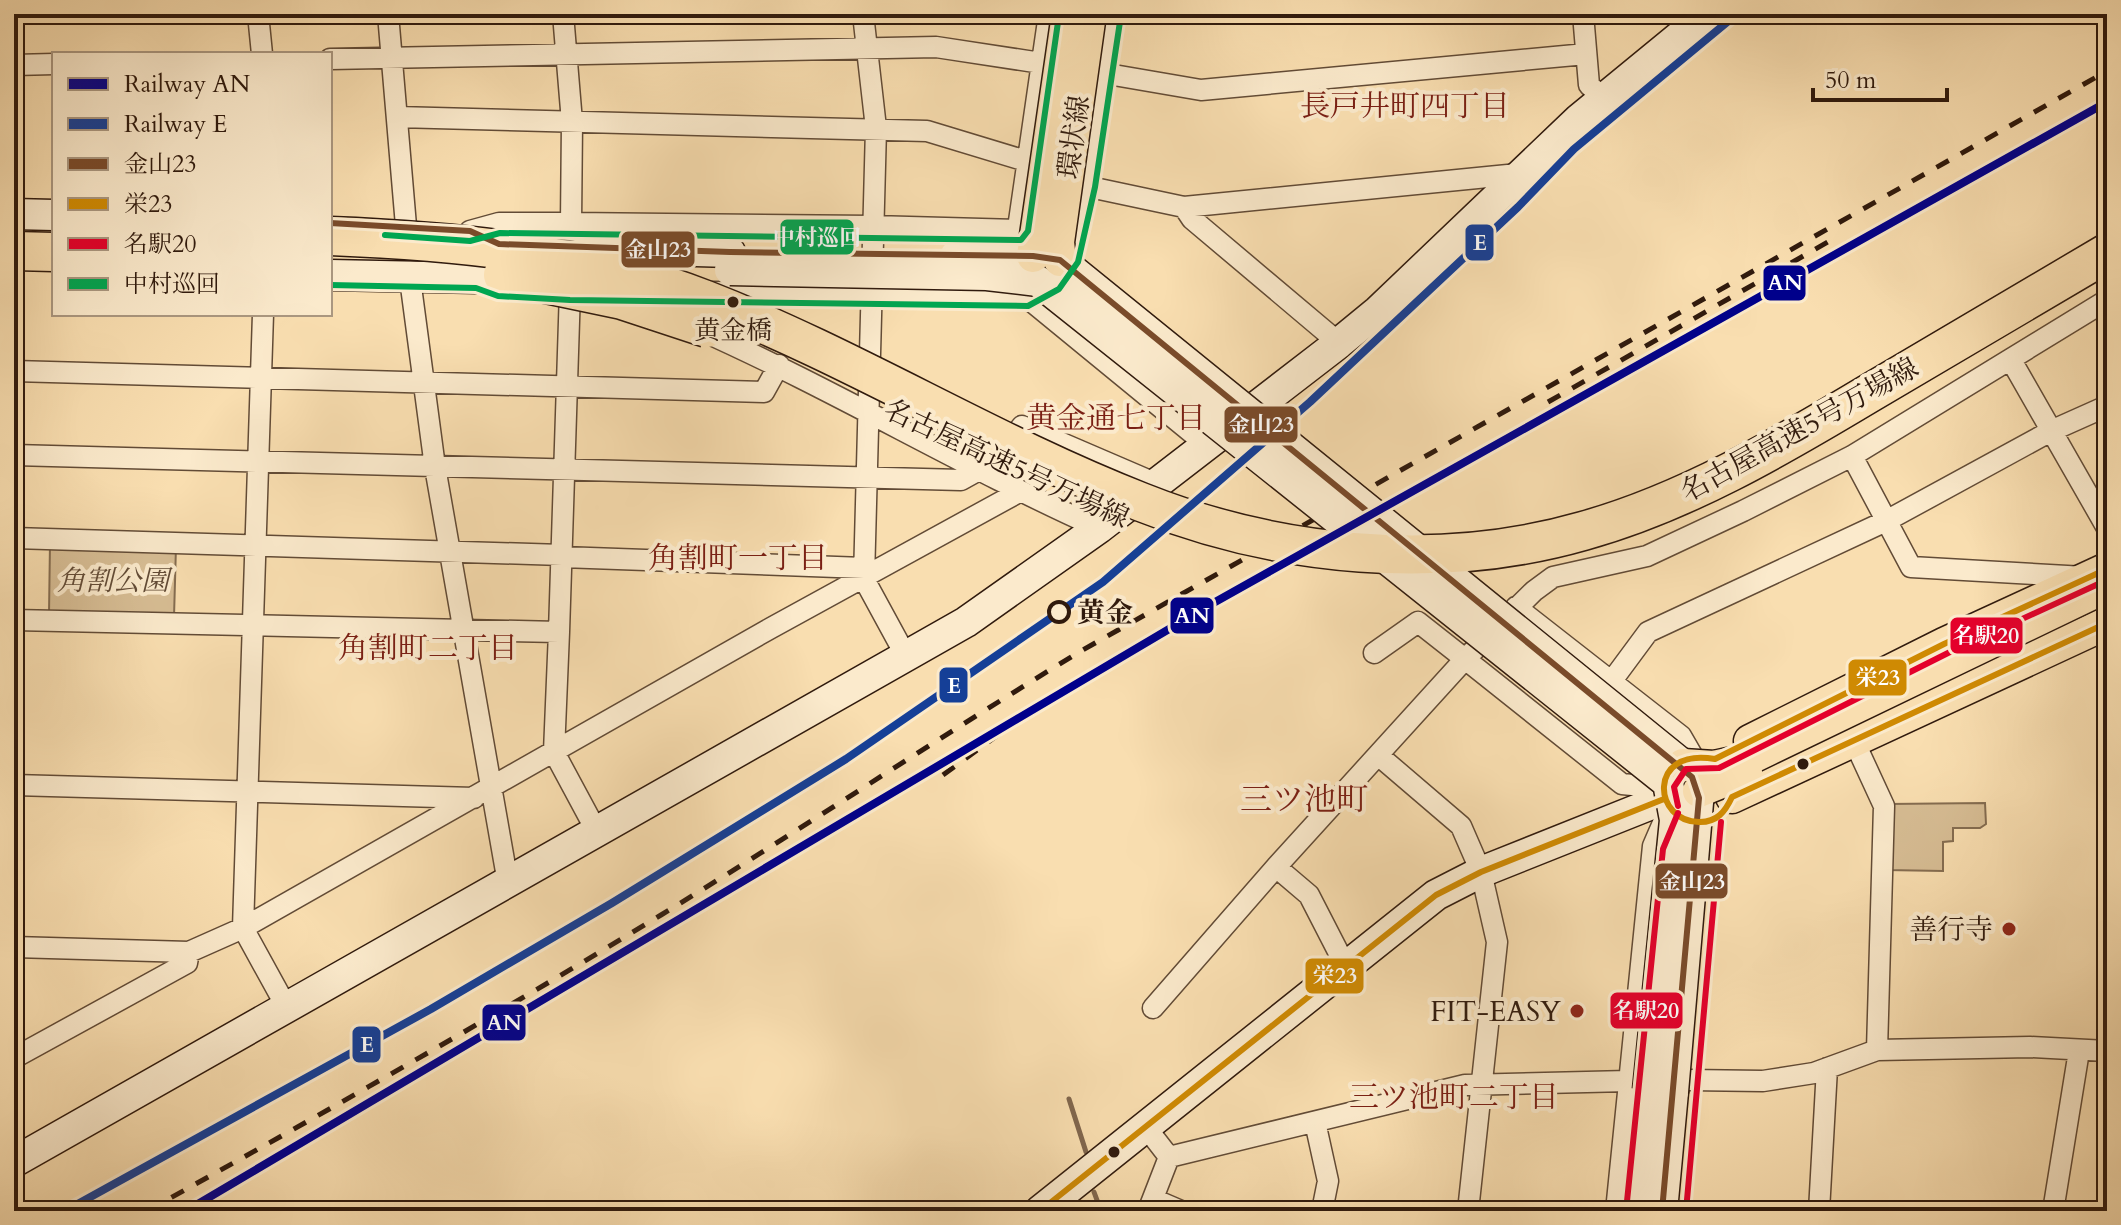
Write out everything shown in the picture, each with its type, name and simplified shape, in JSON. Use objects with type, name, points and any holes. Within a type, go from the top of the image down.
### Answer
[{"type":"highway","points":[[14,226],[52,227]]},
{"type":"highway","name":"名古屋高速5号万場線","points":[[332,236],[482,245],[632,274],[768,325],[1141,502],[1249,535],[1415,556],[1525,546],[1587,531],[1681,494],[1811,428],[2107,253]]},
{"type":"highway","points":[[14,251],[52,252]]},
{"type":"highway","name":"名古屋高速5号万場線","points":[[332,262],[484,272],[622,300],[691,321],[759,349],[1072,496],[1183,540],[1301,568],[1429,579],[1532,567],[1648,534],[1704,511],[1825,447],[2107,277]]},
{"type":"main road","name":"環状線","points":[[1041,261],[1068,14]]},
{"type":"main road","name":"環状線","points":[[1041,261],[1059,233],[1090,14]]},
{"type":"main road","points":[[1682,781],[1714,767],[1746,760],[2103,584]]},
{"type":"main road","points":[[1682,781],[1688,823],[1722,809],[1854,741],[2107,623]]},
{"type":"main road","points":[[1682,781],[1730,775],[1722,809]]},
{"type":"street","points":[[258,14],[262,52]]},
{"type":"street","points":[[388,14],[406,226]]},
{"type":"street","points":[[563,14],[572,122],[571,223]]},
{"type":"street","points":[[863,14],[876,128],[864,573],[907,658]]},
{"type":"street","points":[[1049,14],[1026,161],[1041,261],[1208,446]]},
{"type":"street","points":[[332,275],[478,278],[500,286],[570,290],[872,295],[1041,261],[1085,186],[1111,14]]},
{"type":"street","points":[[1583,14],[1589,85],[1602,97]]},
{"type":"street","points":[[14,1162],[966,622],[1208,446],[1378,311],[1518,174],[1602,97],[1696,18]]},
{"type":"street","points":[[332,59],[936,47],[1041,63]]},
{"type":"street","points":[[1102,73],[1201,90],[1586,54]]},
{"type":"street","points":[[14,65],[52,64]]},
{"type":"street","points":[[397,117],[927,131],[1026,161]]},
{"type":"street","points":[[1085,186],[1184,207],[1518,174]]},
{"type":"street","points":[[1184,207],[1192,219],[1339,343]]},
{"type":"street","points":[[14,214],[52,215]]},
{"type":"street","points":[[332,223],[470,231],[499,244],[730,261]]},
{"type":"street","points":[[470,231],[499,223],[873,226],[1091,271],[1258,405]]},
{"type":"street","points":[[478,278],[500,266],[730,261],[1041,261],[1682,781]]},
{"type":"street","points":[[14,266],[52,267]]},
{"type":"street","points":[[410,279],[435,467],[466,632],[483,794],[508,883]]},
{"type":"street","points":[[570,290],[694,327],[779,365],[1019,492],[1099,528]]},
{"type":"street","points":[[570,290],[554,752],[597,832]]},
{"type":"street","points":[[1153,1008],[1465,659],[1516,607],[1553,577],[1647,556],[1852,456],[2107,300]]},
{"type":"street","points":[[263,316],[243,928],[287,1008]]},
{"type":"street","points":[[2011,360],[2107,528]]},
{"type":"street","points":[[14,371],[764,392],[779,365]]},
{"type":"street","points":[[1611,682],[1648,632],[1886,521],[2051,431],[2107,406]]},
{"type":"street","points":[[14,455],[961,480],[982,472],[1022,426],[1157,484]]},
{"type":"street","points":[[1852,456],[1911,567],[2057,572],[2103,584]]},
{"type":"street","points":[[14,947],[189,952],[243,928],[483,794],[864,573],[1019,492]]},
{"type":"street","points":[[14,538],[451,551],[864,573]]},
{"type":"street","points":[[1516,607],[1681,736],[1682,781],[1659,1086],[1676,1211]]},
{"type":"street","points":[[14,620],[559,632]]},
{"type":"street","points":[[1374,653],[1418,622],[1622,784],[1682,781]]},
{"type":"street","points":[[1854,741],[1884,806],[1877,1050]]},
{"type":"street","points":[[1378,755],[1461,826],[1481,872],[1497,942],[1468,1211]]},
{"type":"street","points":[[1040,1211],[1436,895],[1682,781]]},
{"type":"street","points":[[1662,1211],[1653,846],[1682,781]]},
{"type":"street","points":[[14,785],[483,794]]},
{"type":"street","points":[[1635,1211],[1659,1086],[1722,809]]},
{"type":"street","points":[[1276,867],[1309,895],[1345,965]]},
{"type":"street","points":[[14,1058],[187,963],[189,952]]},
{"type":"street","points":[[1169,1157],[1465,1085],[1659,1086],[1763,1081],[1827,1068],[1877,1050],[2030,1047],[2107,1051]]},
{"type":"street","points":[[2053,1211],[2079,1051]]},
{"type":"street","points":[[1819,1211],[1827,1068]]},
{"type":"street","points":[[1616,1211],[1659,1086]]},
{"type":"street","points":[[1315,1122],[1328,1181],[1322,1211]]},
{"type":"street","points":[[1145,1126],[1169,1157]]},
{"type":"street","points":[[1169,1157],[1150,1205],[1181,1211]]},
{"type":"green space","name":"角割公園","points":[[50,543],[176,546],[174,617],[49,614]]},
{"type":"green space","points":[[1985,803],[1986,824],[1980,828],[1953,828],[1953,841],[1943,842],[1943,871],[1886,870],[1888,804]]},
{"type":"waterway","points":[[1069,1099],[1086,1152]]},
{"type":"waterway","points":[[1094,1192],[1101,1211]]},
{"type":"railway","points":[[147,1211],[406,1066],[597,953],[1081,651],[2107,71]]},
{"type":"railway","points":[[1548,402],[1833,239]]},
{"type":"railway","points":[[943,775],[1032,710]]},
{"type":"rail line","name":"E","points":[[65,1211],[431,1009],[612,903],[846,759],[1103,582],[1310,402],[1518,207],[1574,149],[1737,14]]},
{"type":"rail line","name":"AN","points":[[186,1211],[1208,606],[2107,102]]},
{"type":"transit line","name":"中村巡回","points":[[385,235],[470,241],[500,233],[1021,240],[1028,231],[1059,15]]},
{"type":"transit line","name":"中村巡回","points":[[332,285],[476,288],[498,296],[570,300],[1028,306],[1059,289],[1078,262],[1095,187],[1121,15]]},
{"type":"transit line","name":"金山23","points":[[332,223],[470,231],[499,244],[730,252],[1033,256],[1060,260],[1692,777],[1699,798],[1662,1211]]},
{"type":"transit line","name":"栄23","points":[[2107,569],[1944,644],[1715,759],[1693,758],[1677,764],[1668,774],[1664,786],[1666,799],[1673,811],[1684,819],[1700,822],[1711,820],[1723,812],[1732,797],[2107,623]]},
{"type":"transit line","name":"名駅20","points":[[1678,806],[1674,787],[1686,769],[1719,768],[1948,653],[2107,580]]},
{"type":"transit line","name":"栄23","points":[[1040,1211],[1436,895],[1481,872],[1664,799]]},
{"type":"transit line","name":"名駅20","points":[[1626,1211],[1663,849],[1678,813]]},
{"type":"transit line","name":"名駅20","points":[[1686,1211],[1721,822]]},
{"type":"place","name":"黄金橋","points":[[733,302]]},
{"type":"place","name":"黄金","points":[[1059,612]]},
{"type":"place","name":"善行寺","points":[[2009,929]]},
{"type":"place","name":"FIT-EASY","points":[[1577,1011]]},
{"type":"district","name":"長戸井町四丁目","points":[[1405,106]]},
{"type":"district","name":"黄金通七丁目","points":[[1116,418]]},
{"type":"district","name":"角割町一丁目","points":[[738,558]]},
{"type":"district","name":"角割町二丁目","points":[[428,648]]},
{"type":"district","name":"三ツ池町","points":[[1304,799]]},
{"type":"district","name":"三ツ池町二丁目","points":[[1454,1097]]}]
